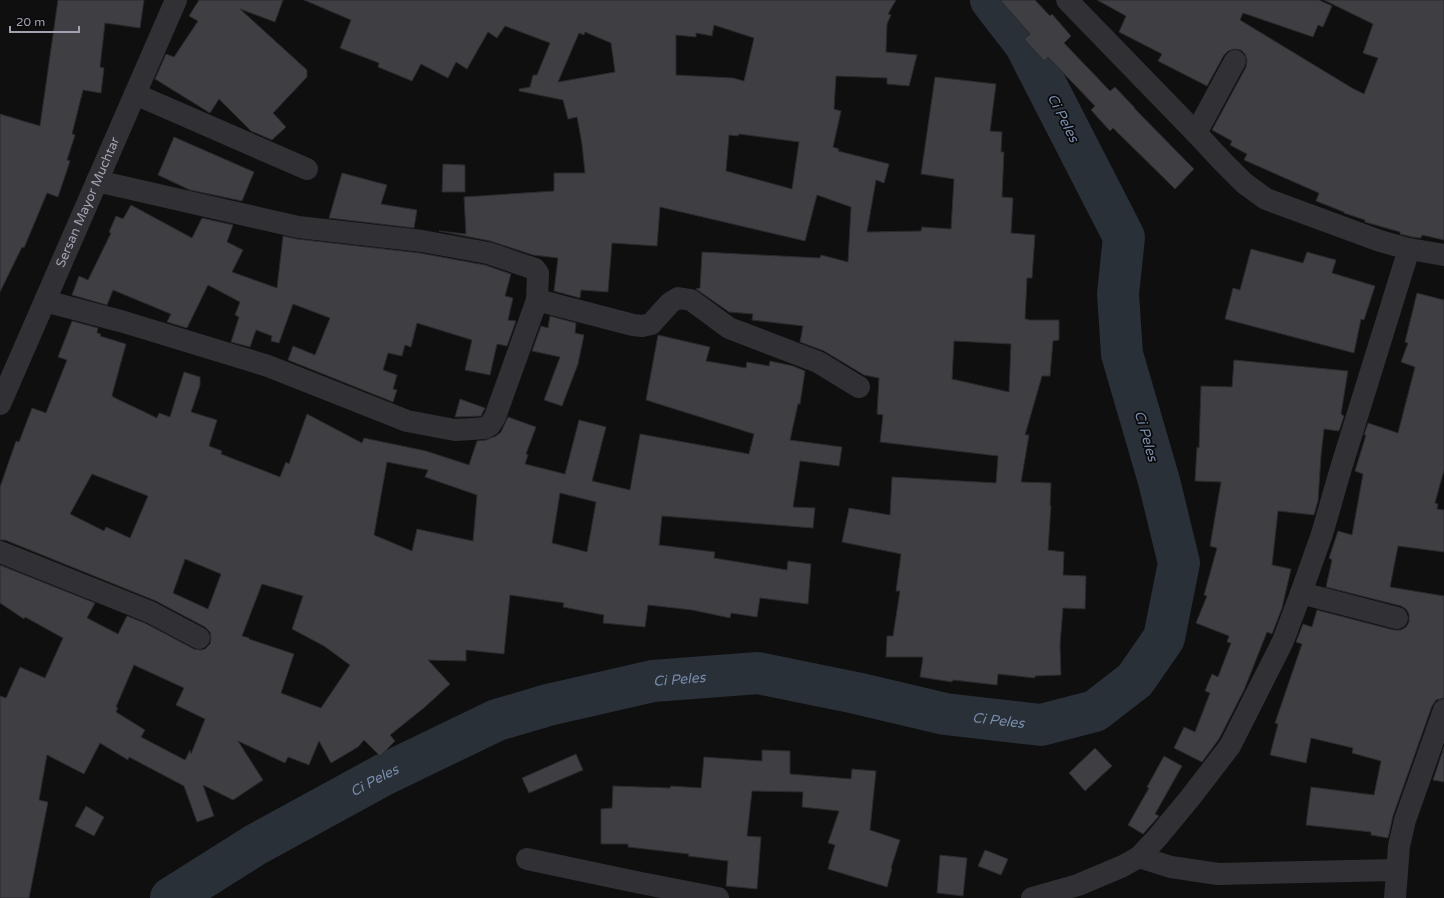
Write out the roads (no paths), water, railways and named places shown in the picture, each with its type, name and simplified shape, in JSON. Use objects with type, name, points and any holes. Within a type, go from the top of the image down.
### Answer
[{"type":"street","name":"Sersan Mayor Muchtar","points":[[0,404],[176,0]]},
{"type":"street","points":[[1067,0],[1244,183],[1266,200],[1380,241],[1409,249],[1444,255]]},
{"type":"street","points":[[1196,133],[1235,61]]},
{"type":"street","points":[[135,94],[307,169]]},
{"type":"street","points":[[45,301],[124,322],[268,366],[407,421],[455,430],[485,428],[490,425],[495,417],[537,300],[538,274],[535,269],[488,253],[422,240],[298,228],[97,181]]},
{"type":"street","points":[[1032,898],[1078,885],[1123,866],[1139,857],[1190,798],[1230,746],[1283,641],[1301,593],[1322,534],[1409,249]]},
{"type":"street","points":[[537,300],[642,326],[651,324],[674,299],[678,298],[691,300],[729,328],[818,362],[859,387]]},
{"type":"street","points":[[0,552],[150,612],[199,638]]},
{"type":"street","points":[[1301,593],[1397,618]]},
{"type":"street","points":[[1395,898],[1399,846],[1405,820],[1444,710]]},
{"type":"street","points":[[1139,857],[1171,867],[1218,874],[1396,870]]},
{"type":"street","points":[[527,859],[718,898]]},
{"type":"waterway","name":"Ci Peles","points":[[171,898],[255,845],[383,775],[497,720],[548,705],[653,681],[758,673],[856,693],[945,714],[1041,725],[1095,711],[1135,680],[1164,638],[1179,563],[1159,481],[1122,354],[1118,294],[1124,237],[1025,44],[991,0]]}]
